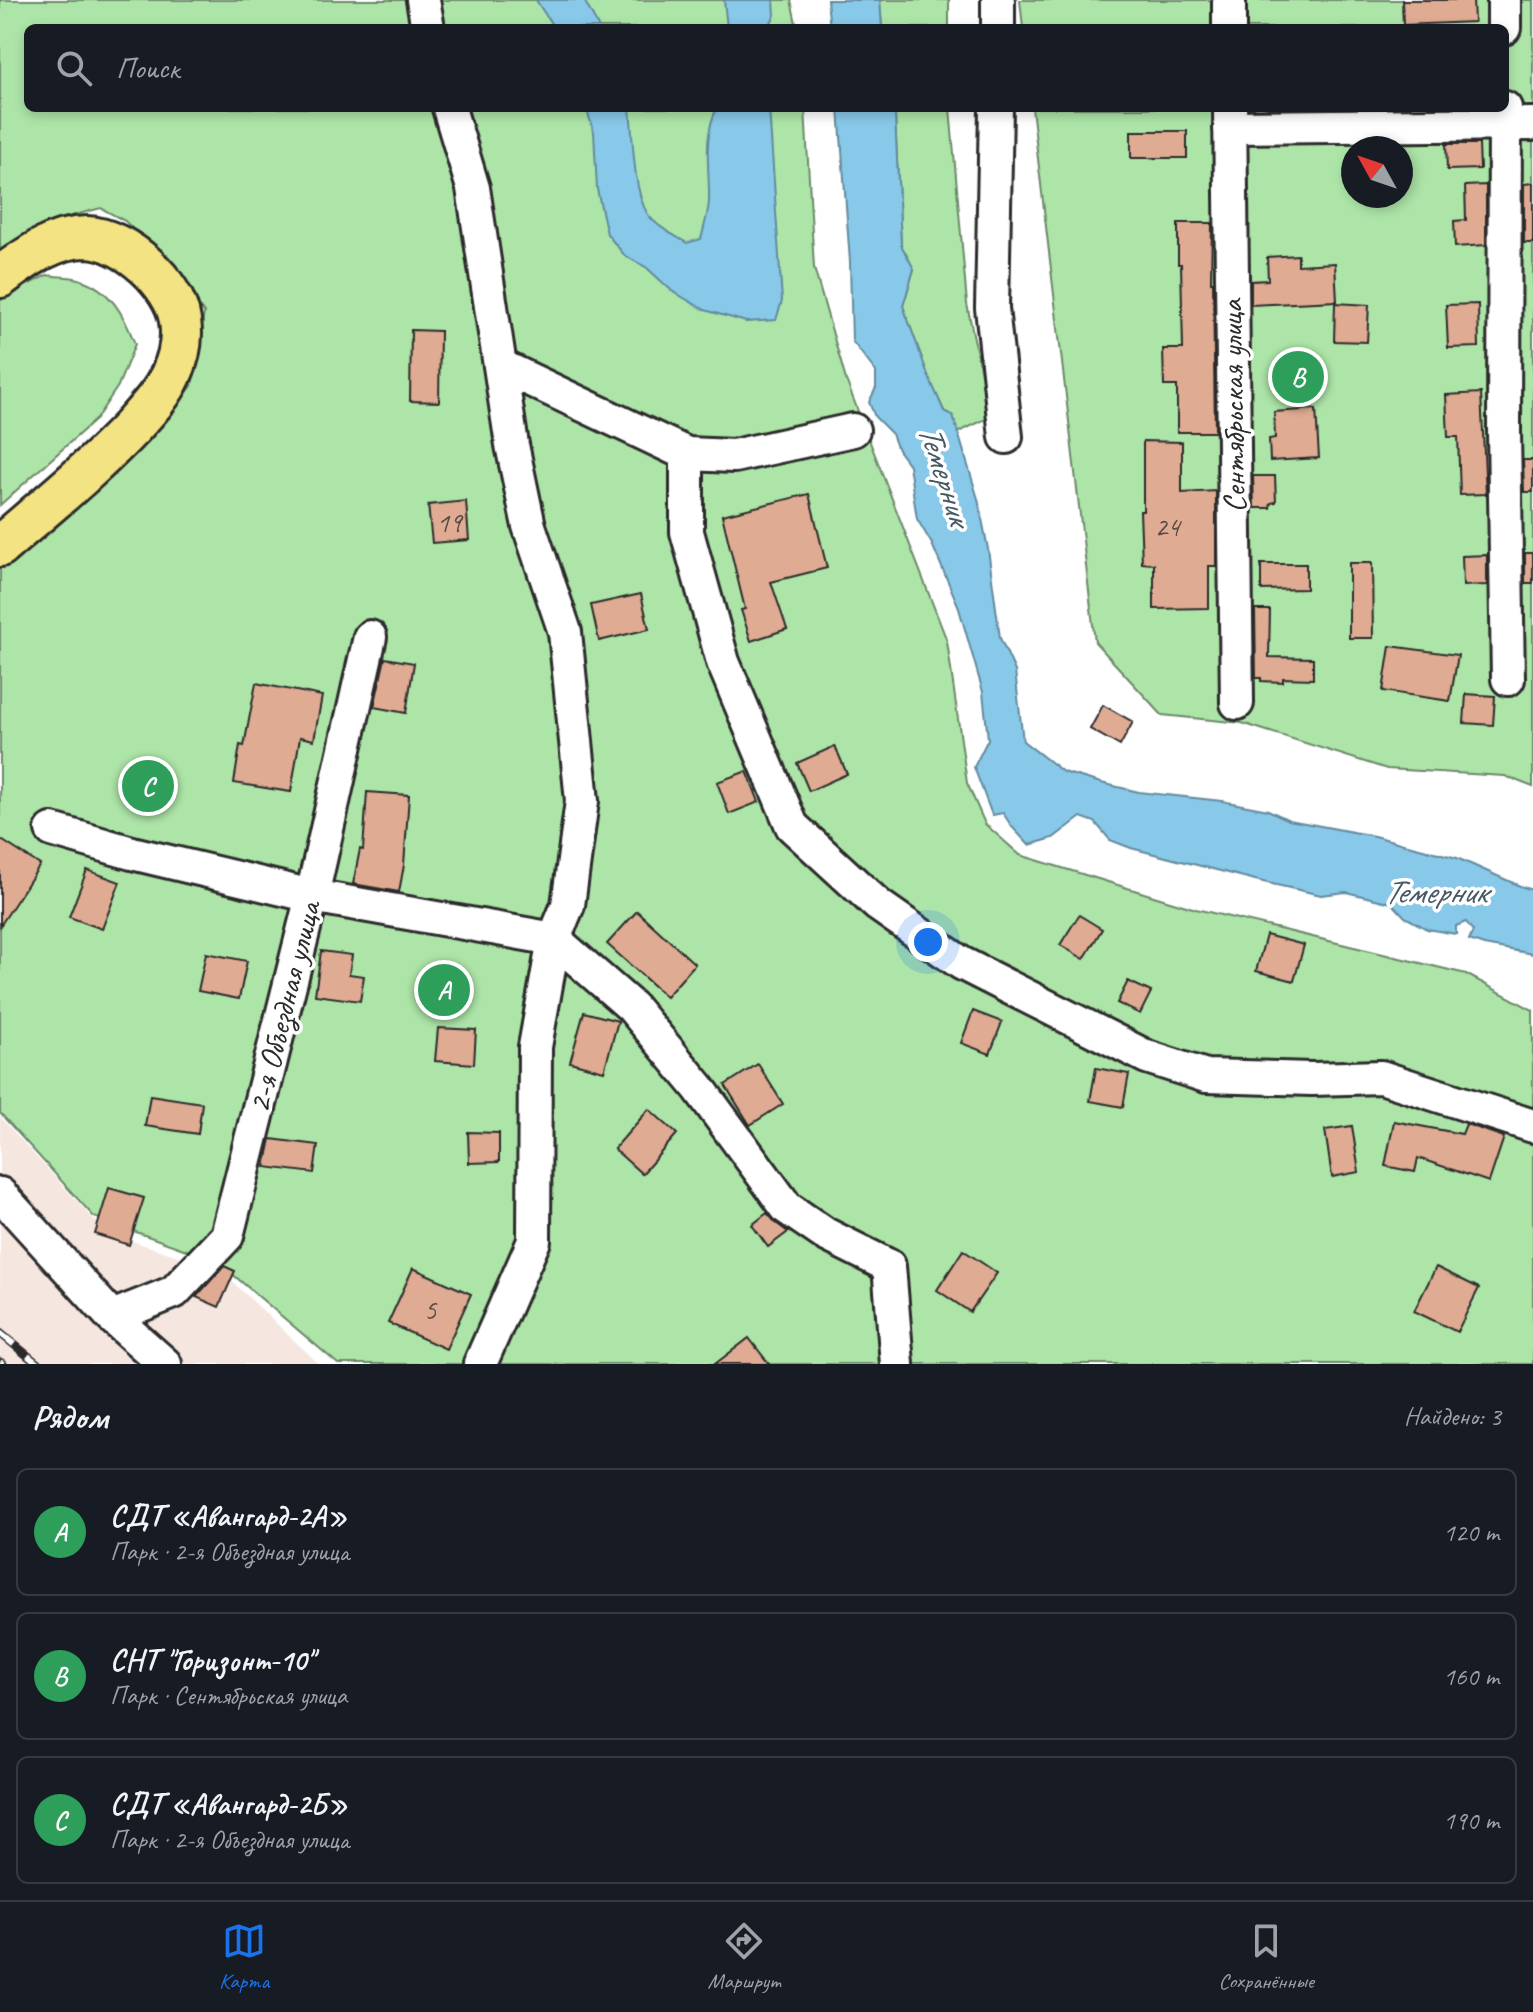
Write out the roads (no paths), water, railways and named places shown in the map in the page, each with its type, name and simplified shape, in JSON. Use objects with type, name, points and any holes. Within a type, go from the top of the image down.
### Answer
[{"type":"main road","points":[[0,277],[28,256],[60,240],[87,237],[112,242],[137,257],[169,295],[180,319],[181,345],[171,375],[154,403],[78,479],[0,546]]},
{"type":"street","points":[[423,0],[427,24]]},
{"type":"street","points":[[998,0],[998,24]]},
{"type":"street","points":[[1229,0],[1229,24]]},
{"type":"street","points":[[1504,0],[1504,24]]},
{"type":"street","points":[[450,112],[473,188],[512,445],[529,526],[565,632],[582,801],[568,905],[554,939],[535,1047],[534,1241],[480,1364]]},
{"type":"street","points":[[996,112],[992,308],[1006,437]]},
{"type":"street","points":[[1230,117],[1514,119],[1504,431],[1508,679]]},
{"type":"street","name":"Сентябрьская улица","points":[[1230,117],[1237,703]]},
{"type":"street","points":[[501,366],[687,454],[734,456],[853,430]]},
{"type":"street","points":[[687,454],[687,532],[723,662],[792,826],[878,905],[961,963],[1161,1062],[1206,1076],[1381,1077],[1533,1126]]},
{"type":"street","name":"2-я Объездная улица","points":[[112,1317],[174,1292],[227,1236],[312,896],[370,637]]},
{"type":"street","points":[[52,830],[132,853],[312,896],[554,939],[632,1007],[699,1088],[787,1208],[825,1234],[889,1266],[897,1364]]},
{"type":"street","points":[[0,1194],[112,1317],[165,1364]]},
{"type":"water","points":[[536,0],[584,0],[597,24],[551,24]]},
{"type":"water","points":[[724,0],[774,0],[775,15],[770,24],[727,24]]},
{"type":"water","points":[[827,0],[880,0],[882,24],[830,24]]},
{"type":"water","points":[[587,112],[630,112],[636,177],[642,203],[655,222],[687,243],[701,239],[707,216],[708,142],[715,112],[769,112],[782,301],[776,320],[746,322],[705,310],[672,291],[646,267],[625,256],[607,234],[597,189],[594,132]]},
{"type":"water","name":"Темерник","points":[[839,112],[894,112],[901,245],[914,269],[903,306],[944,411],[953,416],[978,499],[1000,638],[1015,671],[1023,741],[1063,772],[1101,783],[1139,792],[1222,801],[1268,810],[1289,820],[1374,836],[1457,858],[1533,890],[1533,954],[1469,940],[1473,931],[1466,922],[1456,926],[1456,934],[1427,929],[1405,917],[1392,903],[1346,892],[1321,895],[1131,848],[1110,840],[1095,822],[1081,817],[1053,838],[1029,845],[1003,813],[992,815],[974,767],[988,739],[983,692],[958,605],[932,544],[917,519],[909,465],[898,450],[892,434],[875,417],[869,402],[876,388],[876,372],[852,341]]},
{"type":"railway","points":[[0,1333],[38,1364]]},
{"type":"place","name":"СНТ \"Горизонт-10\"","points":[[1298,377]]},
{"type":"place","name":"СДТ «Авангард-2Б»","points":[[148,786]]},
{"type":"place","name":"СДТ «Авангард-2А»","points":[[444,990]]}]
